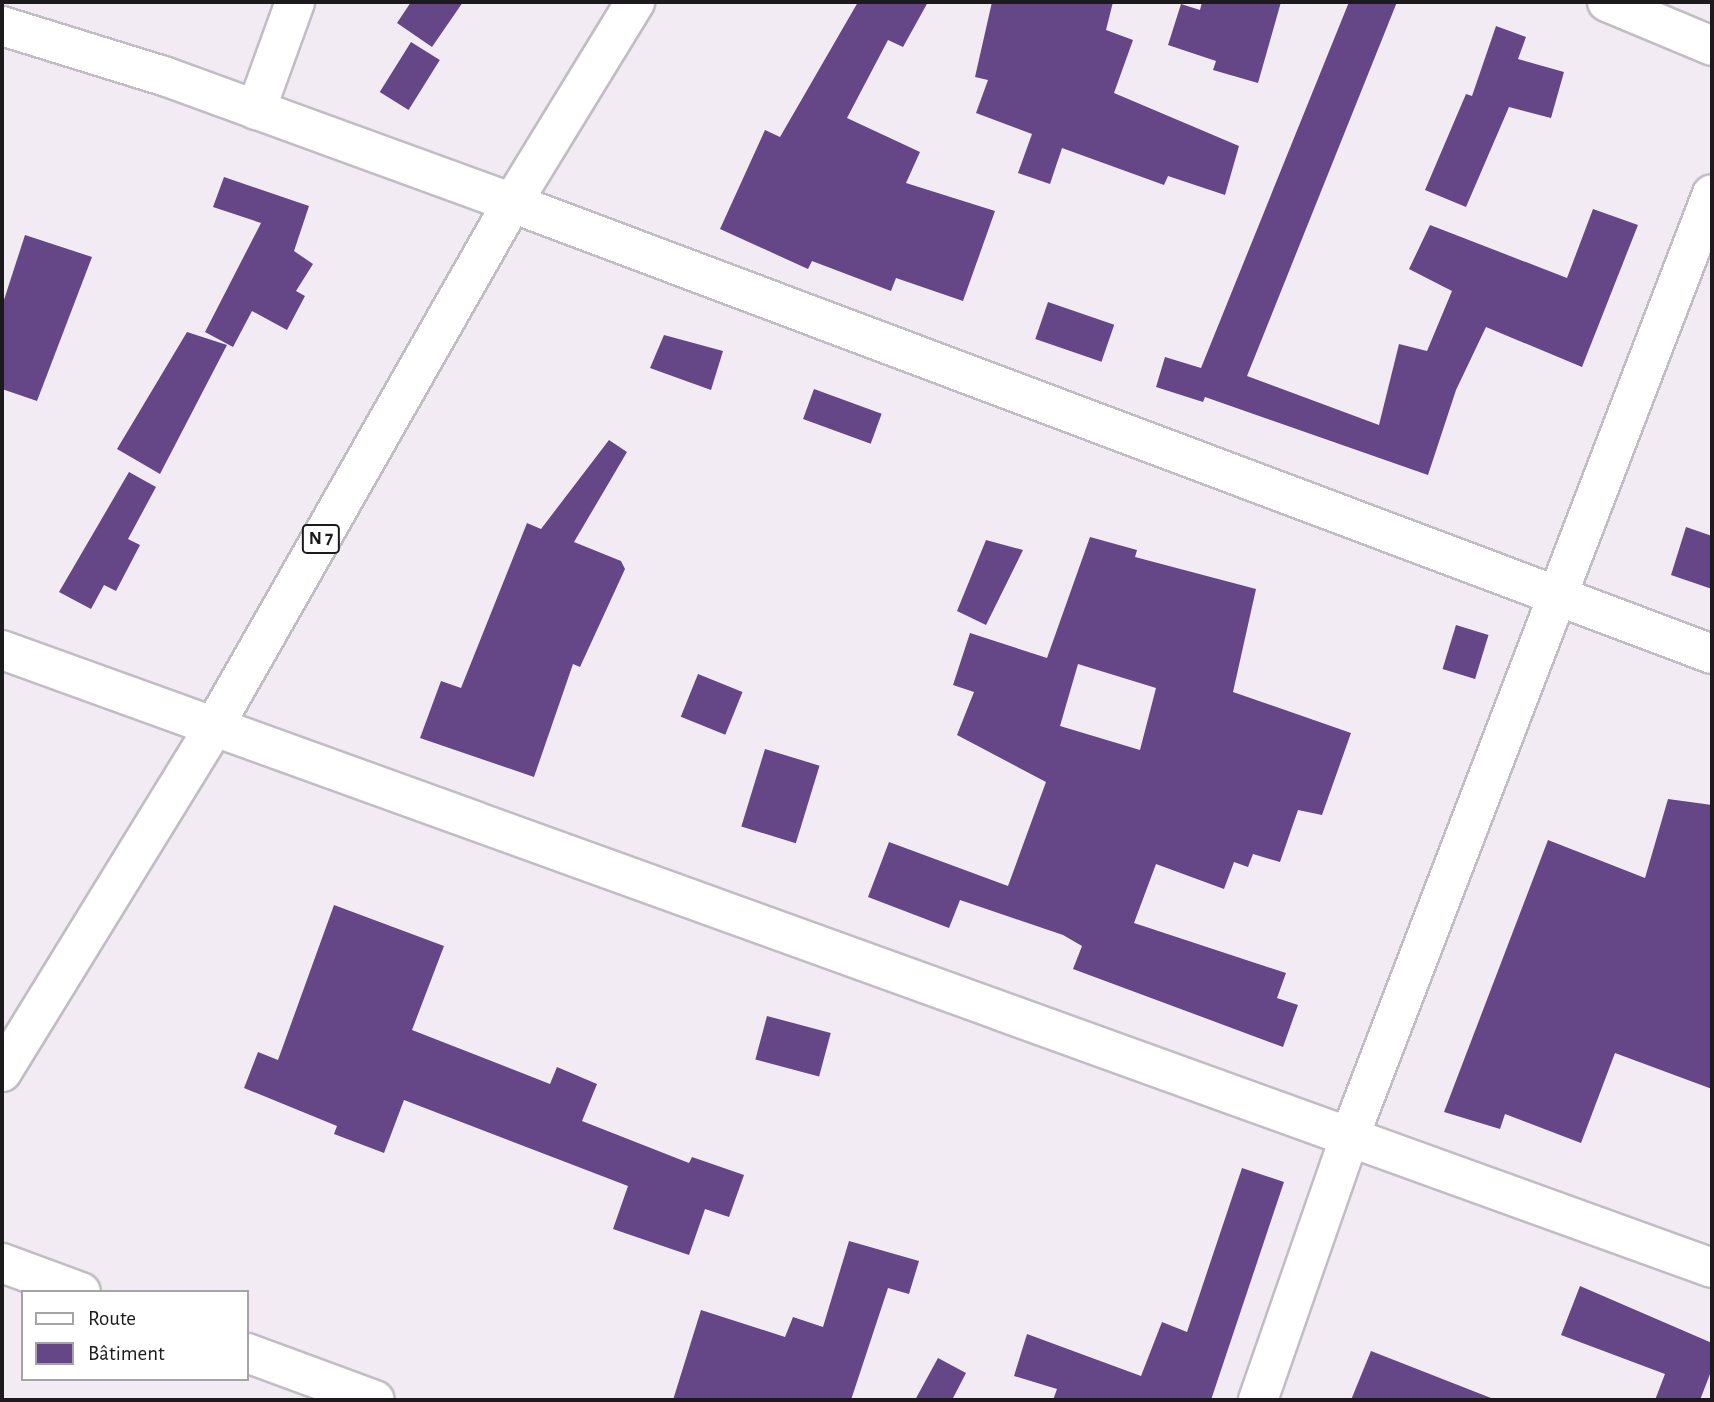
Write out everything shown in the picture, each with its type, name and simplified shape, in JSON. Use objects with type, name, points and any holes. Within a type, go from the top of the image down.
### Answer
[{"type":"main road","points":[[256,110],[295,2]]},
{"type":"main road","name":"N 7","points":[[2,1072],[212,730],[512,203],[635,2]]},
{"type":"main road","points":[[1607,2],[1712,46]]},
{"type":"main road","points":[[2,26],[256,110],[512,203],[1712,654]]},
{"type":"main road","points":[[1258,1400],[1349,1138],[1562,598],[1712,194]]},
{"type":"main road","points":[[2,650],[212,730],[1712,1268]]},
{"type":"main road","points":[[2,1263],[76,1290]]},
{"type":"main road","points":[[248,1353],[375,1400]]},
{"type":"building","points":[[411,2],[463,2],[432,47],[397,23]]},
{"type":"building","points":[[858,2],[928,2],[903,47],[888,40],[847,118],[920,152],[906,183],[995,211],[963,301],[896,278],[891,291],[812,261],[808,269],[720,229],[765,130],[780,137]]},
{"type":"building","points":[[992,2],[1113,2],[1106,30],[1133,40],[1114,93],[1239,146],[1225,195],[1168,176],[1164,185],[1062,148],[1050,184],[1018,173],[1032,134],[976,113],[988,80],[975,77]]},
{"type":"building","points":[[1202,2],[1281,2],[1258,83],[1213,70],[1216,61],[1168,45],[1181,4],[1200,10]]},
{"type":"building","points":[[1349,2],[1397,2],[1247,376],[1379,425],[1399,344],[1427,351],[1452,291],[1409,269],[1430,225],[1567,278],[1593,209],[1638,225],[1582,367],[1486,327],[1456,390],[1428,475],[1205,397],[1203,402],[1156,387],[1165,357],[1201,368]]},
{"type":"building","points":[[1496,26],[1526,37],[1518,59],[1564,72],[1551,118],[1509,107],[1466,207],[1425,190],[1466,94],[1472,96]]},
{"type":"building","points":[[411,42],[440,60],[409,110],[380,92]]},
{"type":"building","points":[[224,177],[309,206],[294,251],[313,264],[296,291],[305,296],[287,330],[252,311],[233,347],[205,332],[261,223],[213,207]]},
{"type":"building","points":[[25,235],[92,257],[37,401],[2,389],[2,306]]},
{"type":"building","points":[[1048,302],[1114,325],[1101,362],[1035,339]]},
{"type":"building","points":[[187,332],[227,345],[160,474],[117,449]]},
{"type":"building","points":[[664,335],[723,351],[711,390],[650,368]]},
{"type":"building","points":[[814,389],[882,414],[871,444],[803,419]]},
{"type":"building","points":[[609,440],[627,452],[574,542],[621,561],[625,569],[580,667],[573,664],[534,777],[420,738],[441,681],[461,688],[527,523],[541,529]]},
{"type":"building","points":[[129,472],[156,487],[128,539],[140,545],[116,591],[104,585],[91,609],[59,592]]},
{"type":"building","points":[[1686,527],[1712,536],[1712,589],[1671,575]]},
{"type":"building","points":[[1090,537],[1137,550],[1135,557],[1256,589],[1233,692],[1351,733],[1322,815],[1298,810],[1280,862],[1253,854],[1248,867],[1234,862],[1224,889],[1156,864],[1134,923],[1286,973],[1277,998],[1298,1005],[1283,1047],[1073,969],[1082,946],[1063,935],[960,900],[949,928],[868,897],[889,842],[1008,886],[1046,782],[957,735],[974,692],[953,685],[970,633],[1047,658]],"holes":[[[1078,664],[1156,688],[1140,750],[1060,726]]]},
{"type":"building","points":[[986,540],[1023,550],[986,625],[957,611]]},
{"type":"building","points":[[1456,625],[1489,635],[1475,679],[1443,669]]},
{"type":"building","points":[[698,674],[743,692],[725,735],[681,717]]},
{"type":"building","points":[[765,749],[820,766],[796,843],[741,826]]},
{"type":"building","points":[[1668,799],[1712,805],[1712,1089],[1615,1053],[1581,1143],[1505,1114],[1500,1129],[1444,1112],[1548,840],[1645,878]]},
{"type":"building","points":[[334,905],[444,946],[412,1030],[550,1084],[557,1067],[597,1084],[582,1121],[689,1163],[692,1157],[744,1175],[729,1217],[705,1209],[689,1255],[613,1229],[628,1186],[404,1100],[384,1153],[334,1134],[337,1126],[244,1088],[258,1052],[278,1060]]},
{"type":"building","points":[[767,1016],[831,1033],[819,1077],[755,1059]]},
{"type":"building","points":[[1242,1168],[1284,1182],[1211,1400],[1053,1400],[1057,1389],[1014,1376],[1027,1334],[1141,1376],[1162,1322],[1187,1332]]},
{"type":"building","points":[[849,1241],[919,1261],[909,1294],[888,1288],[851,1400],[673,1400],[701,1310],[785,1337],[793,1317],[823,1327]]},
{"type":"building","points":[[1580,1286],[1712,1343],[1712,1369],[1700,1400],[1655,1400],[1665,1374],[1561,1335]]},
{"type":"building","points":[[1371,1351],[1491,1398],[1351,1400]]},
{"type":"building","points":[[938,1358],[966,1373],[952,1400],[915,1400]]}]
